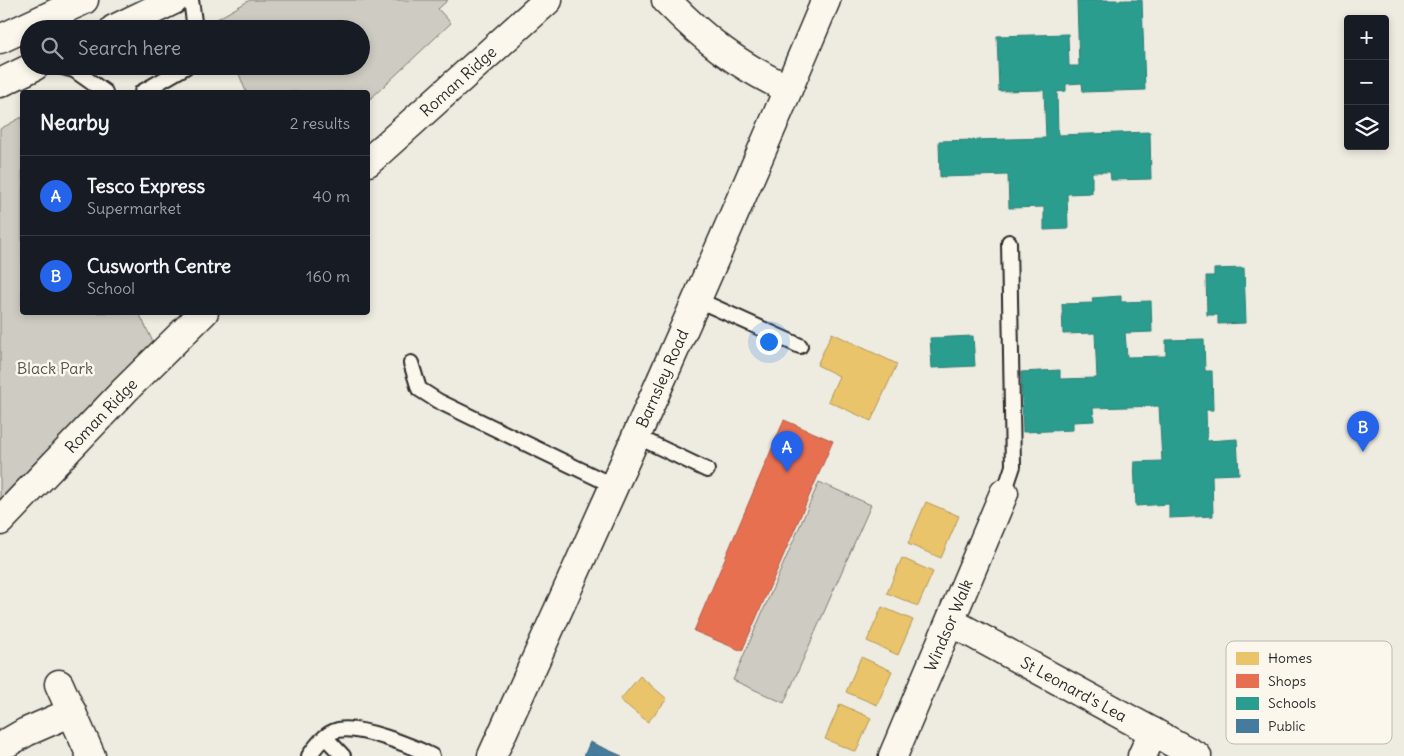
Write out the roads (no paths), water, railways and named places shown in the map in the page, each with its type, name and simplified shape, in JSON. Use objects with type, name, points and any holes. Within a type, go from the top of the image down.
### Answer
[{"type":"main road","points":[[41,20],[84,0]]},
{"type":"main road","points":[[133,20],[174,0]]},
{"type":"main road","name":"Roman Ridge","points":[[370,160],[548,0]]},
{"type":"main road","points":[[666,0],[692,26],[735,61],[788,89]]},
{"type":"main road","name":"Barnsley Road","points":[[492,756],[614,486],[826,0]]},
{"type":"main road","points":[[0,39],[20,30]]},
{"type":"main road","points":[[0,83],[20,73]]},
{"type":"main road","name":"Roman Ridge","points":[[0,520],[125,390],[201,315]]},
{"type":"main road","name":"Windsor Walk","points":[[893,756],[951,622],[1004,492]]},
{"type":"main road","name":"St Leonard's Lea","points":[[951,622],[1148,744],[1197,756]]},
{"type":"main road","points":[[59,684],[91,756]]},
{"type":"main road","points":[[0,748],[26,732],[72,712]]},
{"type":"lane","points":[[192,0],[194,20]]},
{"type":"lane","points":[[81,75],[102,90]]},
{"type":"lane","points":[[145,90],[171,75]]},
{"type":"lane","points":[[1004,492],[1012,466],[1009,242]]},
{"type":"lane","points":[[696,299],[800,346]]},
{"type":"lane","points":[[411,363],[419,389],[438,402],[614,486]]},
{"type":"lane","points":[[636,436],[707,470]]},
{"type":"lane","points":[[309,756],[325,737],[338,730],[370,733],[414,747],[432,756]]},
{"type":"lane","points":[[325,737],[343,756]]},
{"type":"place","name":"Cusworth Centre","points":[[1363,452]]},
{"type":"place","name":"Tesco Express","points":[[787,472]]},
{"type":"park label","name":"Black Park","points":[[55,368]]}]
